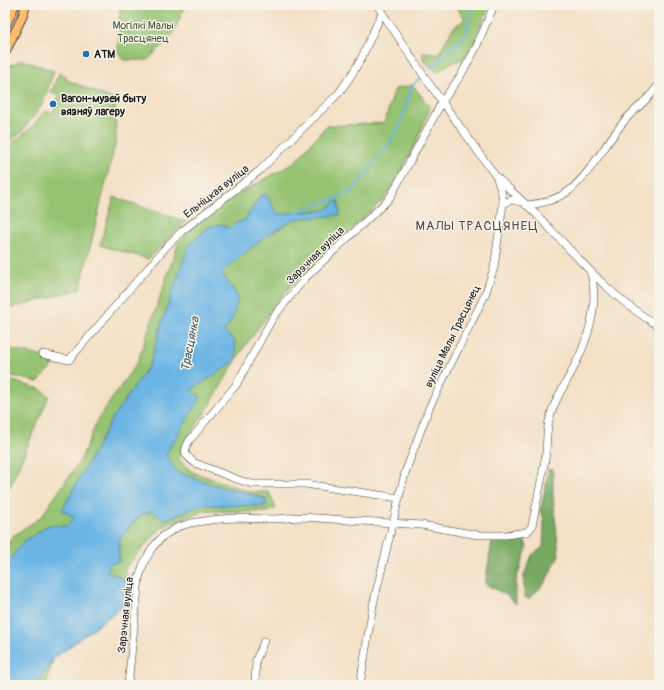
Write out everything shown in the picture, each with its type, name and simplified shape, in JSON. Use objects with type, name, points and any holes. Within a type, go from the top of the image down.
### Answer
[{"type":"main road","points":[[5,27],[15,5]]},
{"type":"main road","points":[[5,53],[26,5]]},
{"type":"street","points":[[377,5],[403,46],[442,102]]},
{"type":"street","name":"Зарэчная вуліца","points":[[399,498],[305,484],[252,484],[195,463],[188,458],[185,453],[185,448],[193,436],[236,386],[272,319],[305,278],[387,201],[403,175],[442,102],[461,75],[476,48],[494,5]]},
{"type":"street","points":[[655,5],[659,8]]},
{"type":"street","name":"Ельніцкая вуліца","points":[[43,354],[69,360],[182,230],[259,171],[338,94],[361,59],[382,13]]},
{"type":"street","points":[[503,204],[509,200],[515,200],[526,205],[541,202],[562,195],[576,185],[628,118],[652,94],[659,84]]},
{"type":"street","name":"вуліца Малы Трасцянец","points":[[360,685],[373,605],[405,473],[429,408],[485,295],[496,258],[503,204],[502,194],[497,178],[442,102]]},
{"type":"street","points":[[497,178],[526,205],[590,271],[632,309],[659,326]]},
{"type":"street","points":[[392,524],[420,525],[478,535],[518,534],[527,532],[532,526],[542,476],[550,415],[556,399],[582,353],[589,332],[594,290],[590,271]]},
{"type":"street","name":"Зарэчная вуліца","points":[[128,685],[139,578],[143,565],[156,542],[170,531],[191,523],[232,518],[261,519],[302,517],[392,524]]},
{"type":"street","points":[[255,685],[256,660],[264,641]]},
{"type":"green space","name":"Могілкі Малы Трасцянец","points":[[120,5],[185,5],[173,34],[148,60],[123,60],[118,52]]},
{"type":"green space","points":[[455,5],[490,5],[479,29],[477,41],[463,59],[450,63],[437,72],[423,61],[423,52],[439,53],[453,28],[465,19]]},
{"type":"green space","points":[[22,60],[54,71],[42,105],[20,134],[5,144],[5,71],[7,67]]},
{"type":"green space","points":[[59,73],[66,76],[67,80],[115,100],[116,140],[80,289],[5,310],[5,149],[31,128],[45,111],[53,113],[59,96],[51,93]]},
{"type":"green space","points":[[413,85],[430,108],[417,140],[397,180],[384,199],[290,286],[244,347],[211,403],[185,442],[179,460],[192,472],[251,492],[269,492],[276,508],[268,512],[204,511],[162,527],[125,568],[127,603],[53,659],[46,685],[5,685],[5,547],[13,536],[41,517],[81,459],[98,419],[138,361],[179,241],[213,208],[294,163],[326,126],[384,123],[395,89]]},
{"type":"green space","points":[[114,197],[186,222],[148,259],[100,245]]},
{"type":"green space","points":[[11,314],[5,339],[5,315]]},
{"type":"green space","points":[[5,348],[58,360],[38,382],[5,374]]},
{"type":"green space","points":[[5,379],[40,389],[49,396],[9,489],[5,494]]},
{"type":"green space","points":[[549,469],[553,470],[553,495],[559,555],[545,583],[529,599],[524,597],[524,575],[532,555],[543,547],[544,519],[540,512]]},
{"type":"green space","points":[[514,537],[524,537],[527,548],[516,580],[516,604],[506,595],[485,584],[492,541]]},
{"type":"water","points":[[266,194],[277,214],[325,210],[338,200],[340,215],[295,219],[266,236],[221,272],[238,297],[233,318],[224,331],[235,341],[236,361],[191,390],[201,397],[166,454],[177,472],[215,485],[265,498],[266,506],[202,505],[165,520],[151,511],[137,518],[119,540],[119,562],[110,563],[107,573],[115,574],[126,581],[127,603],[53,659],[37,685],[5,685],[5,566],[23,542],[49,525],[67,526],[74,517],[62,510],[113,417],[150,364],[164,316],[188,246],[209,227],[220,224],[230,228],[237,222],[244,221],[260,196]]},
{"type":"waterway","name":"Трасцянка","points":[[431,68],[466,34],[472,5]]},
{"type":"waterway","name":"Трасцянка","points":[[295,213],[352,192],[397,133],[413,85],[419,79]]},
{"type":"waterway","name":"Трасцянка","points":[[220,274],[226,267]]},
{"type":"place","name":"АТМ","points":[[86,54]]},
{"type":"place","name":"Вагон-музей быту вязняў лагеру","points":[[53,104]]},
{"type":"district","name":"МАЛЫ ТРАСЦЯНЕЦ","points":[[477,225]]}]
